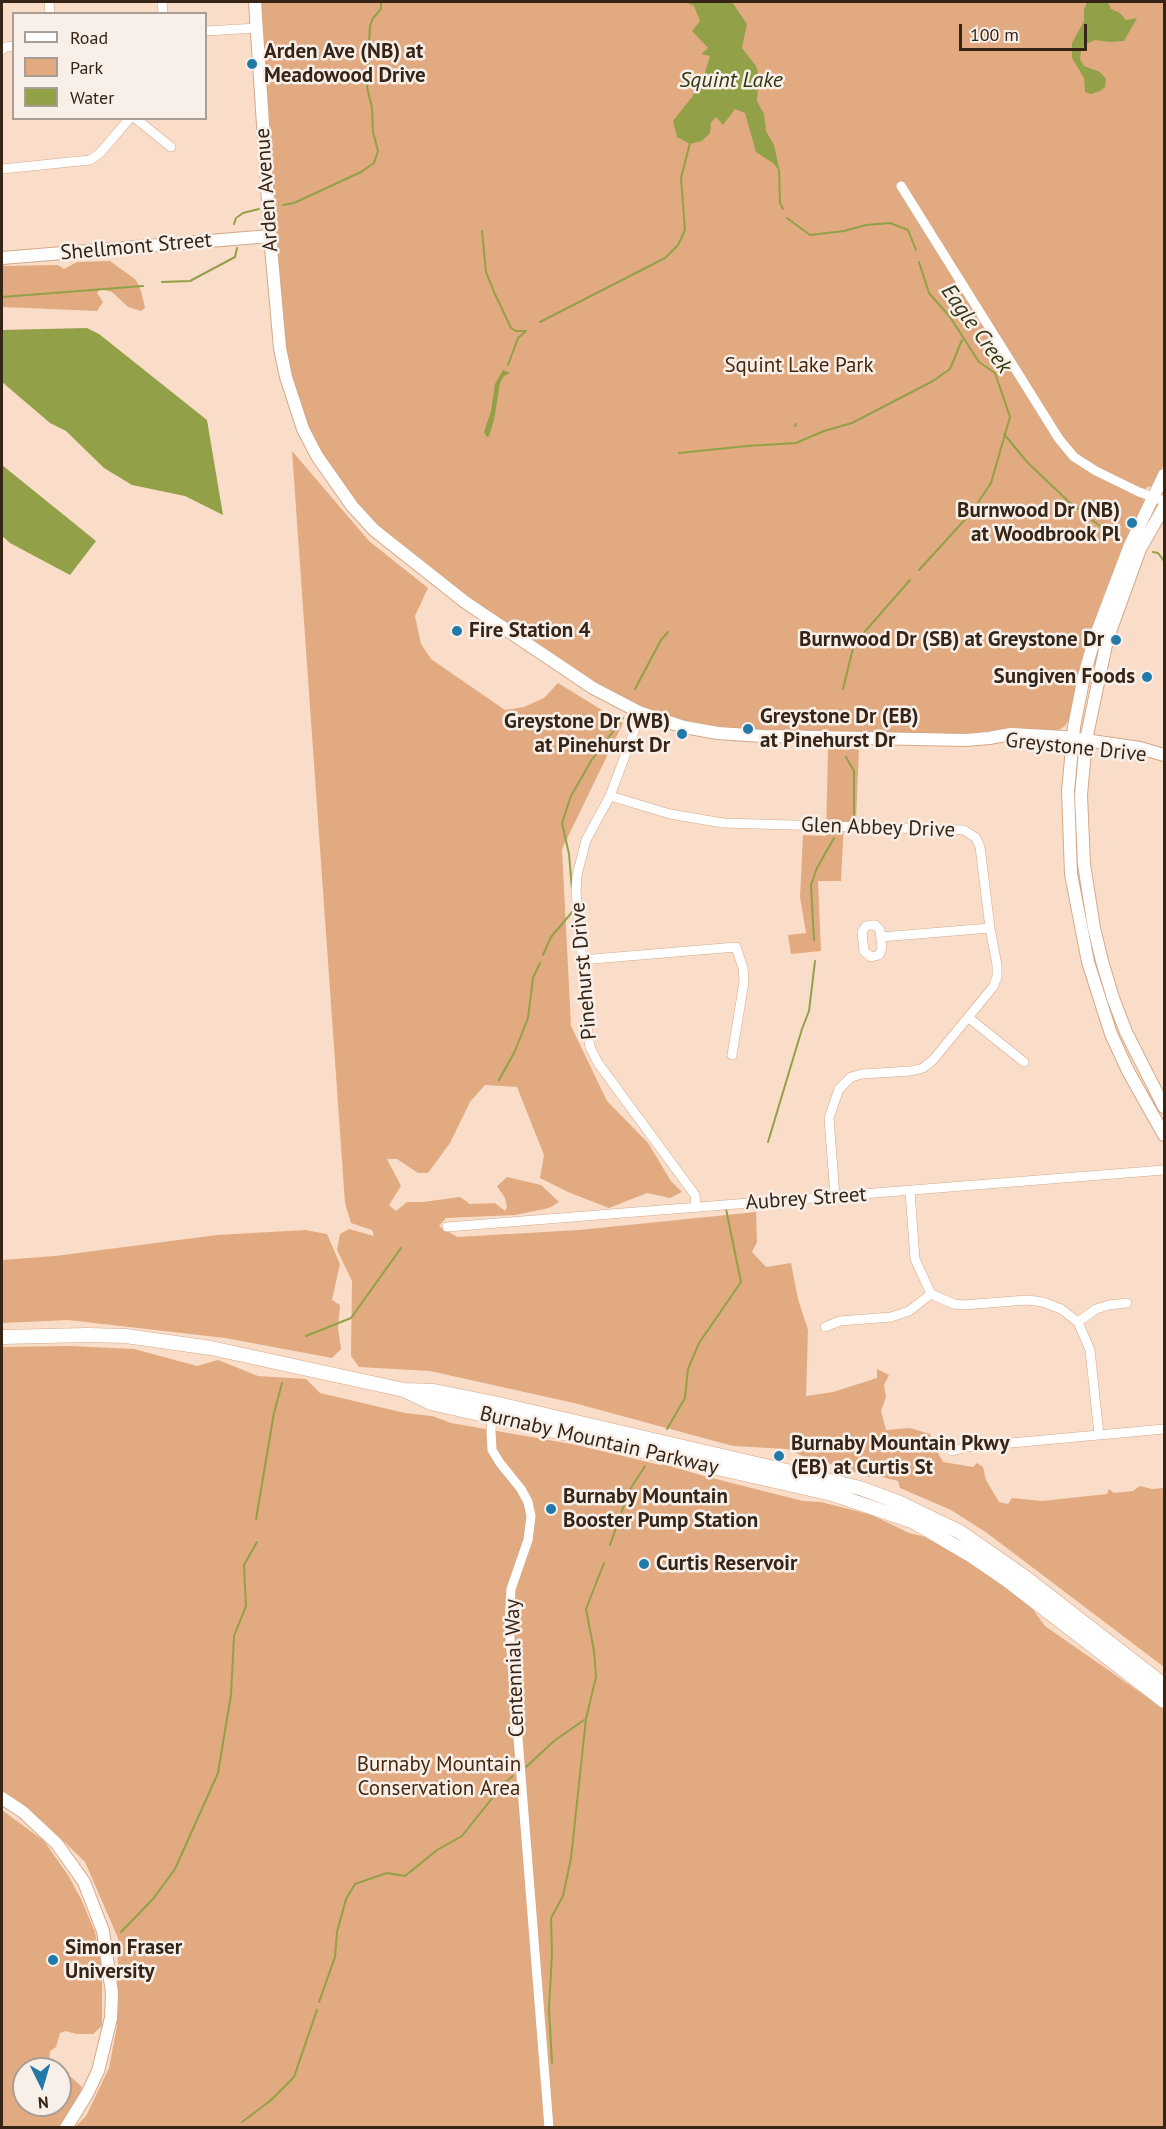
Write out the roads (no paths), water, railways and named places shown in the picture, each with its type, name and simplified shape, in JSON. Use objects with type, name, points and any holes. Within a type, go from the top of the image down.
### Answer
[{"type":"main road","name":"Burnaby Mountain Parkway","points":[[2,1337],[88,1335],[158,1340],[229,1352],[404,1390],[431,1403],[493,1410],[810,1475],[868,1491],[898,1502],[960,1532],[992,1553],[1164,1685]]},
{"type":"main road","name":"Burnaby Mountain Parkway","points":[[493,1410],[832,1494],[914,1522],[972,1556],[1007,1580],[1164,1701]]},
{"type":"street","name":"Arden Avenue","points":[[255,2],[270,236],[280,348],[286,377]]},
{"type":"street","points":[[207,31],[257,28]]},
{"type":"street","points":[[2,169],[90,160],[100,153],[128,120]]},
{"type":"street","points":[[137,120],[171,147]]},
{"type":"street","points":[[901,186],[1059,440],[1074,457],[1096,471],[1159,499]]},
{"type":"street","name":"Shellmont Street","points":[[2,258],[270,236]]},
{"type":"street","name":"Greystone Drive","points":[[286,377],[303,429],[317,456],[352,506],[374,530],[465,602],[592,688],[641,713],[684,727],[718,733],[966,740],[989,738],[1007,742],[1071,742],[1140,748],[1164,755]]},
{"type":"street","points":[[1164,475],[1159,499],[1130,545],[1097,630],[1084,676],[1071,742],[1068,791],[1069,854],[1076,906],[1088,962],[1111,1034],[1142,1098],[1164,1135]]},
{"type":"street","points":[[1164,507],[1140,549],[1110,632],[1085,744],[1081,795],[1084,864],[1094,928],[1113,998],[1126,1032],[1164,1107]]},
{"type":"street","name":"Pinehurst Drive","points":[[641,713],[610,796],[586,840],[577,875],[576,891],[588,1035],[593,1055],[695,1196],[696,1208]]},
{"type":"street","name":"Glen Abbey Drive","points":[[610,796],[670,814],[723,823],[964,830],[976,838],[980,847],[997,977],[993,987],[969,1018],[933,1060],[923,1068],[911,1071],[862,1074],[851,1077],[839,1089],[829,1118],[835,1197]]},
{"type":"street","points":[[881,937],[990,927]]},
{"type":"street","points":[[581,960],[736,947],[743,968],[744,982],[732,1055]]},
{"type":"street","points":[[969,1018],[1024,1062]]},
{"type":"street","name":"Aubrey Street","points":[[447,1227],[1164,1170]]},
{"type":"street","points":[[910,1191],[915,1259],[931,1294],[954,1304],[963,1305],[1027,1300],[1043,1302],[1061,1309],[1078,1322],[1090,1350],[1099,1435]]},
{"type":"street","points":[[825,1327],[840,1321],[891,1317],[909,1311],[931,1294]]},
{"type":"street","points":[[1078,1322],[1096,1309],[1127,1303]]},
{"type":"street","name":"Centennial Way","points":[[493,1410],[491,1441],[495,1456],[521,1489],[528,1502],[531,1516],[528,1540],[511,1589],[509,1625],[549,2127]]},
{"type":"street","points":[[952,1451],[967,1447],[1164,1429]]},
{"type":"street","points":[[2,1798],[23,1812],[57,1844],[84,1882],[104,1931],[112,1993],[111,2018],[98,2071],[87,2094],[66,2127]]},
{"type":"water","name":"Squint Lake","points":[[685,2],[732,2],[747,24],[742,48],[756,66],[759,76],[757,101],[764,114],[766,131],[774,145],[780,172],[773,163],[756,152],[745,113],[735,109],[723,125],[716,117],[711,122],[710,133],[702,141],[690,144],[677,137],[673,121],[703,79],[710,56],[701,54],[708,48],[692,31],[700,21],[694,6]]},
{"type":"water","points":[[1087,2],[1108,2],[1111,9],[1120,13],[1126,20],[1137,18],[1124,41],[1095,40],[1086,44],[1081,51],[1080,59],[1084,66],[1100,72],[1106,79],[1105,87],[1091,94],[1085,92],[1084,78],[1072,58],[1072,43],[1084,21]]},
{"type":"water","points":[[87,328],[99,334],[207,420],[223,515],[185,496],[132,485],[104,468],[66,431],[50,423],[2,382],[2,330]]},
{"type":"water","points":[[503,370],[510,373],[504,376],[500,383],[494,420],[487,437],[484,432],[491,411],[495,384]]},
{"type":"water","points":[[2,465],[96,541],[70,575],[10,543],[2,536]]},
{"type":"waterway","points":[[283,205],[294,203],[361,172],[374,163],[378,151],[367,87],[368,63],[370,26],[373,18],[381,9],[381,2]]},
{"type":"waterway","points":[[540,322],[665,258],[678,245],[685,230],[681,178],[690,143]]},
{"type":"waterway","name":"Eagle Creek","points":[[779,171],[780,203],[783,209]]},
{"type":"waterway","points":[[234,224],[236,218],[243,213],[259,209]]},
{"type":"waterway","name":"Eagle Creek","points":[[787,218],[810,235],[890,223],[908,230],[916,250]]},
{"type":"waterway","points":[[482,231],[486,272],[494,292],[511,328],[516,331],[526,331]]},
{"type":"waterway","points":[[162,282],[190,281],[235,257],[237,248]]},
{"type":"waterway","name":"Eagle Creek","points":[[919,262],[929,293],[950,317],[979,362],[995,373],[1010,417],[991,483],[971,513],[919,570]]},
{"type":"waterway","points":[[2,297],[143,286]]},
{"type":"waterway","points":[[508,365],[518,338],[526,331]]},
{"type":"waterway","points":[[679,453],[796,443],[824,431],[852,423],[933,381],[950,369],[962,340]]},
{"type":"waterway","name":"Eagle Creek","points":[[1004,434],[1027,462],[1068,501],[1110,534],[1121,539]]},
{"type":"waterway","name":"Eagle Creek","points":[[1153,552],[1158,553],[1164,561]]},
{"type":"waterway","points":[[843,689],[854,644],[910,580]]},
{"type":"waterway","points":[[635,689],[661,640],[668,632]]},
{"type":"waterway","points":[[572,890],[569,854],[562,823],[571,796],[591,761],[623,718]]},
{"type":"waterway","points":[[846,757],[854,771],[854,818]]},
{"type":"waterway","points":[[814,940],[811,885],[817,868],[834,838]]},
{"type":"waterway","points":[[543,955],[551,937],[573,911],[573,904]]},
{"type":"waterway","points":[[768,1142],[809,1011],[815,961]]},
{"type":"waterway","points":[[499,1080],[515,1051],[528,1018],[533,978],[540,963]]},
{"type":"waterway","points":[[667,1429],[685,1398],[688,1369],[699,1343],[741,1282],[726,1209]]},
{"type":"waterway","points":[[306,1336],[351,1318],[401,1248]]},
{"type":"waterway","points":[[256,1519],[274,1413],[282,1383]]},
{"type":"waterway","points":[[610,1545],[629,1491],[645,1466]]},
{"type":"waterway","points":[[121,1932],[153,1899],[175,1869],[218,1773],[231,1695],[234,1636],[246,1606],[244,1565],[257,1542]]},
{"type":"waterway","points":[[552,2063],[549,2009],[551,1918],[563,1896],[571,1858],[586,1719],[596,1677],[594,1651],[586,1609],[604,1563]]},
{"type":"waterway","points":[[526,1767],[554,1741],[584,1720]]},
{"type":"waterway","points":[[319,2002],[335,1957],[337,1932],[346,1899],[355,1884],[387,1873],[405,1876],[437,1850],[462,1836],[505,1782],[513,1776]]},
{"type":"waterway","points":[[242,2122],[270,2101],[294,2077],[317,2010]]},
{"type":"place","name":"Arden Ave (NB) at Meadowood Drive","points":[[252,64]]},
{"type":"place","name":"Burnwood Dr (NB) at Woodbrook Pl","points":[[1132,523]]},
{"type":"place","name":"Fire Station 4","points":[[457,631]]},
{"type":"place","name":"Burnwood Dr (SB) at Greystone Dr","points":[[1116,640]]},
{"type":"place","name":"Sungiven Foods","points":[[1147,677]]},
{"type":"place","name":"Greystone Dr (EB) at Pinehurst Dr","points":[[748,729]]},
{"type":"place","name":"Greystone Dr (WB) at Pinehurst Dr","points":[[682,734]]},
{"type":"place","name":"Burnaby Mountain Pkwy (EB) at Curtis St","points":[[779,1456]]},
{"type":"place","name":"Burnaby Mountain Booster Pump Station","points":[[551,1509]]},
{"type":"place","name":"Curtis Reservoir","points":[[644,1564]]},
{"type":"place","name":"Simon Fraser University","points":[[53,1960]]},
{"type":"park label","name":"Squint Lake Park","points":[[799,366]]},
{"type":"park label","name":"Burnaby Mountain Conservation Area","points":[[439,1777]]}]
